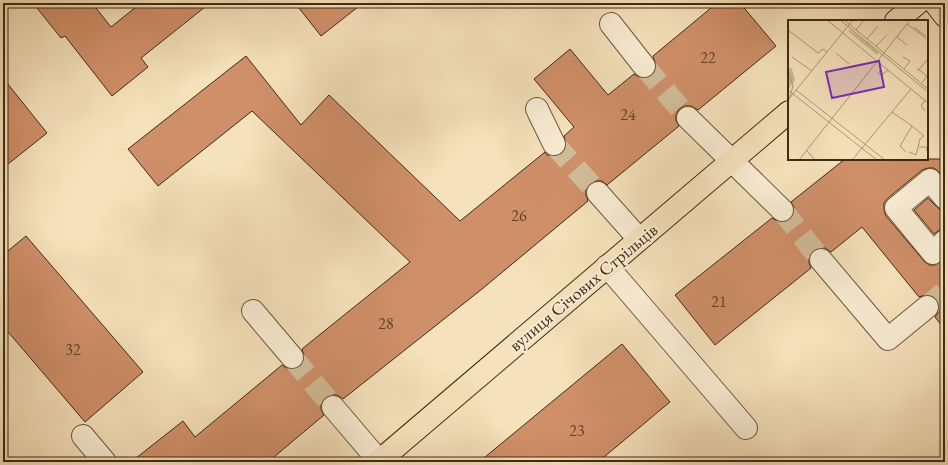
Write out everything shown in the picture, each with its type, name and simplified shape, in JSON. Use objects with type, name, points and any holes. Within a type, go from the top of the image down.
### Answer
[{"type":"main road","points":[[897,20],[918,3]]},
{"type":"main road","points":[[935,3],[945,16]]},
{"type":"main road","name":"вулиця Січових Стрільців","points":[[379,461],[788,113]]},
{"type":"lane","points":[[611,24],[644,66]]},
{"type":"lane","points":[[537,109],[554,144]]},
{"type":"lane","points":[[688,118],[782,210]]},
{"type":"lane","points":[[945,198],[930,180],[896,208],[932,252],[945,241]]},
{"type":"lane","points":[[598,193],[639,239]]},
{"type":"lane","points":[[821,260],[888,339],[927,307]]},
{"type":"lane","points":[[607,266],[746,428]]},
{"type":"lane","points":[[253,311],[292,357]]},
{"type":"lane","points":[[333,407],[379,461]]},
{"type":"lane","points":[[84,436],[106,462]]},
{"type":"building","points":[[33,3],[92,3],[111,27],[141,3],[210,3],[141,58],[148,67],[112,96],[65,36],[61,38]]},
{"type":"building","points":[[295,3],[363,3],[321,36]]},
{"type":"building","points":[[717,3],[740,3],[776,46],[698,110],[691,106],[684,106],[679,109],[676,115],[676,121],[679,126],[607,185],[602,181],[590,183],[586,189],[588,201],[482,289],[343,399],[337,395],[325,397],[321,403],[321,410],[324,415],[268,462],[131,462],[183,421],[195,437],[282,365],[288,369],[300,367],[304,361],[302,349],[410,262],[252,111],[158,186],[128,149],[246,56],[301,125],[329,95],[460,221],[545,152],[547,155],[554,156],[560,155],[565,151],[566,144],[564,136],[574,127],[534,79],[570,49],[608,95],[634,74],[645,78],[652,76],[656,70],[653,56]]},
{"type":"building","points":[[3,78],[47,133],[3,168]]},
{"type":"building","points":[[945,159],[945,178],[934,168],[922,170],[888,198],[884,203],[884,210],[886,216],[924,261],[929,265],[935,265],[945,259],[945,330],[935,317],[939,311],[937,299],[931,295],[919,297],[862,227],[831,252],[825,248],[813,250],[809,256],[811,268],[715,345],[675,295],[772,218],[779,222],[786,222],[791,219],[794,213],[794,207],[791,202],[844,160]]},
{"type":"building","points":[[928,198],[940,210],[945,210],[945,229],[941,229],[934,234],[914,210]]},
{"type":"building","points":[[26,236],[143,372],[85,422],[3,326],[3,255]]},
{"type":"building","points":[[622,344],[670,402],[598,462],[479,462]]},
{"type":"tunnel","points":[[644,66],[688,118]]},
{"type":"tunnel","points":[[554,144],[598,193]]},
{"type":"tunnel","points":[[782,210],[821,260]]},
{"type":"tunnel","points":[[927,307],[945,292]]},
{"type":"tunnel","points":[[292,357],[333,407]]}]
